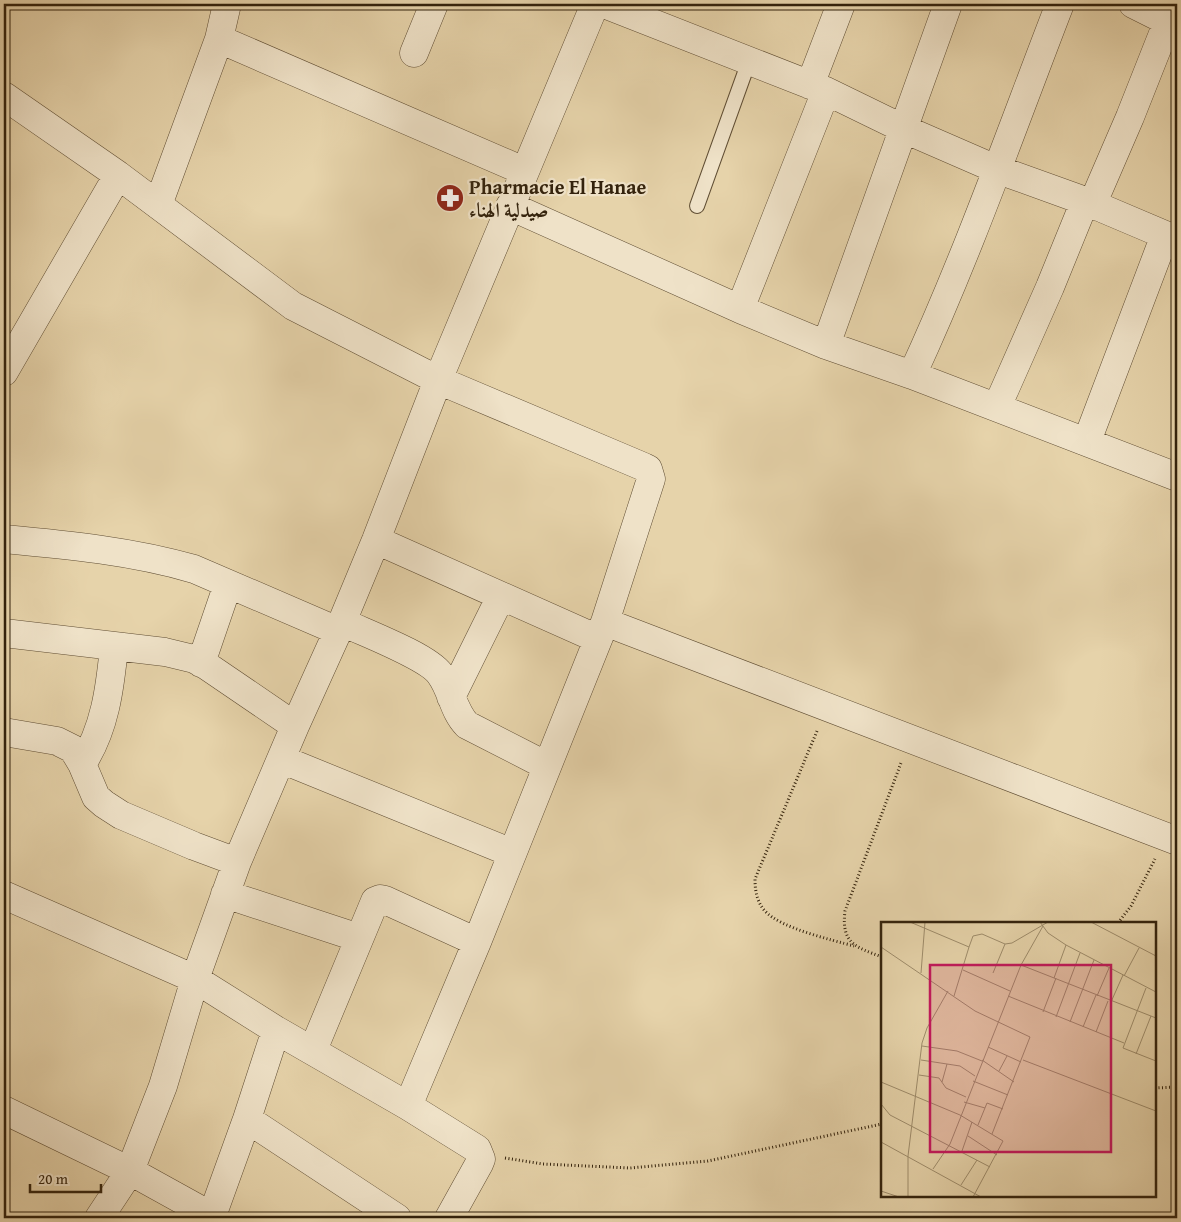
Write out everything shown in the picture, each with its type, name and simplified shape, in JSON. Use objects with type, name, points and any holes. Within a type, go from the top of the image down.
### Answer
[{"type":"street","points":[[158,205],[219,39],[227,4]]},
{"type":"street","points":[[414,53],[434,4]]},
{"type":"street","points":[[99,1218],[130,1171],[163,1086],[196,979],[237,862],[294,726],[340,627],[438,380],[595,4]]},
{"type":"street","points":[[604,4],[818,88],[904,129],[996,169],[1088,203],[1171,237],[1087,441]]},
{"type":"street","points":[[740,309],[818,88],[841,4]]},
{"type":"street","points":[[826,345],[948,4]]},
{"type":"street","points":[[912,375],[943,308],[1060,4]]},
{"type":"street","points":[[996,407],[1088,203],[1173,24],[1134,4]]},
{"type":"street","points":[[219,39],[524,171]]},
{"type":"street","points":[[4,96],[118,175],[293,306],[438,380],[648,469],[651,479],[602,630],[477,942],[408,1106]]},
{"type":"street","points":[[4,372],[118,175]]},
{"type":"street","points":[[510,206],[740,309],[826,345],[912,375],[1177,477]]},
{"type":"street","points":[[4,539],[96,548],[194,570],[419,658],[432,666],[440,674],[458,714],[467,725],[547,766]]},
{"type":"street","points":[[376,540],[501,596],[827,706],[1171,838]]},
{"type":"street","points":[[202,663],[228,584]]},
{"type":"street","points":[[451,697],[501,596]]},
{"type":"street","points":[[4,633],[165,652],[194,659],[294,726]]},
{"type":"street","points":[[82,764],[91,750],[102,722],[114,647]]},
{"type":"street","points":[[4,732],[57,741],[73,749],[82,764],[96,797],[104,804],[121,815],[237,862]]},
{"type":"street","points":[[280,759],[512,853]]},
{"type":"street","points":[[225,894],[359,938]]},
{"type":"street","points":[[4,896],[196,979],[276,1030],[408,1106],[477,1150],[480,1154],[479,1164],[449,1218]]},
{"type":"street","points":[[313,1050],[375,902],[380,899],[477,942]]},
{"type":"street","points":[[4,1110],[130,1171],[214,1217],[276,1030]]},
{"type":"street","points":[[247,1119],[397,1218]]},
{"type":"lane","points":[[697,206],[749,61]]},
{"type":"path","points":[[827,706],[755,879],[757,899],[765,911],[773,918],[821,937],[854,946],[881,957]]},
{"type":"path","points":[[854,946],[847,937],[844,920],[845,911],[910,739]]},
{"type":"path","points":[[1119,922],[1131,906],[1152,867],[1171,838]]},
{"type":"path","points":[[1156,1088],[1177,1087]]},
{"type":"path","points":[[480,1154],[543,1164],[630,1168],[708,1161],[881,1124]]},
{"type":"place","name":"Pharmacie El Hanae صيدلية الهناء","points":[[450,198]]}]
